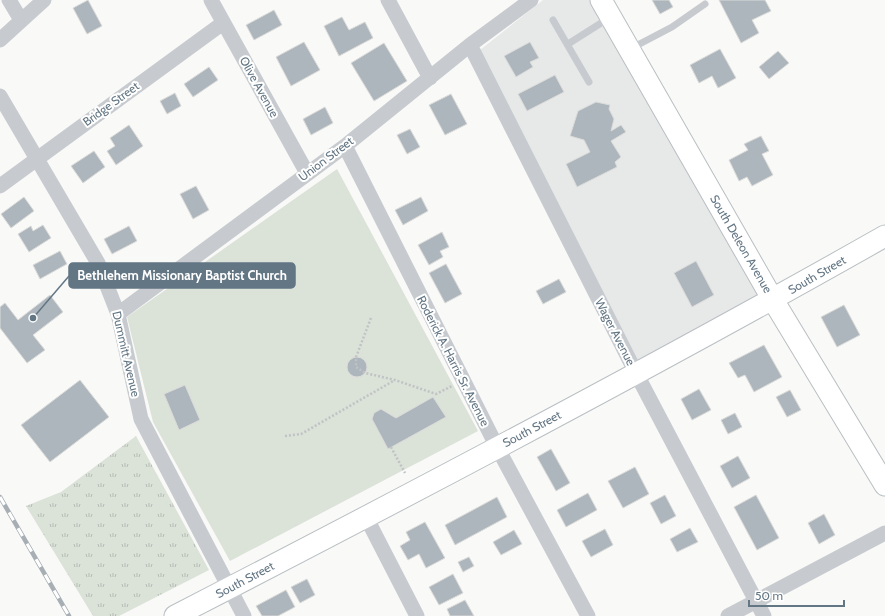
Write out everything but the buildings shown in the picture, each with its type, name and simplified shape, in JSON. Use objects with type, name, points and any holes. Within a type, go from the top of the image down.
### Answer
[{"type":"main road","name":"South Deleon Avenue","points":[[606,8],[772,300],[885,485]]},
{"type":"main road","name":"South Street","points":[[175,616],[366,517],[636,373],[772,300],[885,236]]},
{"type":"street","points":[[9,0],[21,20]]},
{"type":"street","points":[[0,40],[44,0]]},
{"type":"street","name":"Olive Avenue","points":[[210,0],[307,173]]},
{"type":"street","points":[[388,0],[430,78]]},
{"type":"street","name":"Union Street","points":[[118,314],[345,146],[470,45],[531,0]]},
{"type":"street","name":"Bridge Street","points":[[0,186],[36,158],[223,23]]},
{"type":"street","name":"Wager Avenue","points":[[470,45],[636,373],[764,616]]},
{"type":"street","name":"Dummitt Avenue","points":[[0,96],[98,263],[118,314],[141,419],[244,616]]},
{"type":"street","name":"Roderick A. Harris Sr. Avenue","points":[[345,146],[497,447],[588,616]]},
{"type":"street","points":[[366,517],[417,616]]},
{"type":"street","points":[[728,616],[885,533]]},
{"type":"lane","points":[[630,50],[672,27],[706,4]]},
{"type":"lane","points":[[568,44],[606,8]]},
{"type":"lane","points":[[553,20],[589,82]]},
{"type":"path","points":[[371,318],[356,357],[356,367],[365,373],[395,380],[436,394],[463,380]]},
{"type":"path","points":[[285,436],[301,434],[395,380]]},
{"type":"path","points":[[391,447],[405,473]]},
{"type":"shaded area","points":[[543,0],[594,0],[761,298],[638,363],[480,50]]},
{"type":"green space","points":[[337,169],[478,431],[230,561],[153,422],[127,317]]},
{"type":"green space","points":[[136,436],[209,570],[119,616],[93,616],[26,506],[61,492]]},
{"type":"railway","points":[[0,497],[69,616]]},
{"type":"place","name":"Bethlehem Missionary Baptist Church","points":[[33,318]]}]
